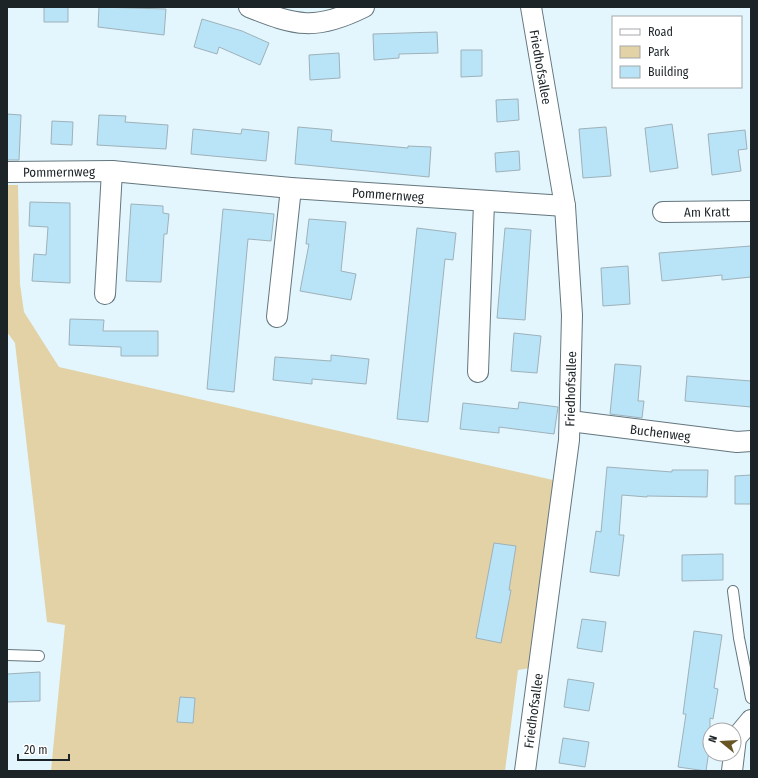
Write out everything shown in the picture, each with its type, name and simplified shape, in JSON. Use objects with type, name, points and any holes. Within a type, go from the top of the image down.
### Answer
[{"type":"street","points":[[249,7],[284,21],[311,24],[344,17],[364,7]]},
{"type":"street","name":"Friedhofsallee","points":[[525,771],[570,422],[572,315],[565,206],[531,7]]},
{"type":"street","name":"Pommernweg","points":[[7,172],[112,171],[291,188],[484,202],[565,206]]},
{"type":"street","name":"Pommernweg","points":[[105,294],[112,171]]},
{"type":"street","points":[[277,317],[291,188]]},
{"type":"street","points":[[478,372],[484,202]]},
{"type":"street","name":"Am Kratt","points":[[663,212],[751,211]]},
{"type":"street","name":"Buchenweg","points":[[570,422],[737,442],[751,441]]},
{"type":"street","points":[[732,771],[736,738],[751,720]]},
{"type":"lane","points":[[734,591],[738,638],[751,698]]},
{"type":"lane","points":[[7,655],[39,656]]},
{"type":"green space","points":[[7,185],[18,185],[20,284],[24,312],[59,367],[553,480],[530,668],[518,670],[505,771],[51,771],[65,625],[47,622],[15,343],[7,332]]},
{"type":"building","points":[[44,7],[68,7],[68,22],[44,22]]},
{"type":"building","points":[[99,7],[166,9],[164,35],[98,27]]},
{"type":"building","points":[[202,19],[242,31],[269,43],[260,65],[219,47],[217,54],[194,47]]},
{"type":"building","points":[[437,32],[438,53],[399,54],[399,58],[374,60],[373,34]]},
{"type":"building","points":[[461,50],[482,50],[482,76],[461,77]]},
{"type":"building","points":[[339,53],[340,78],[310,80],[309,55]]},
{"type":"building","points":[[518,99],[519,120],[497,122],[496,100]]},
{"type":"building","points":[[7,114],[21,115],[19,160],[7,160]]},
{"type":"building","points":[[99,115],[126,116],[125,122],[168,125],[166,149],[97,145]]},
{"type":"building","points":[[52,121],[73,122],[72,145],[51,144]]},
{"type":"building","points":[[672,124],[678,168],[650,172],[645,128]]},
{"type":"building","points":[[298,127],[332,130],[331,141],[408,148],[408,146],[431,147],[429,177],[295,164]]},
{"type":"building","points":[[606,127],[611,176],[583,178],[579,129]]},
{"type":"building","points":[[193,129],[241,134],[242,129],[269,132],[266,161],[191,154]]},
{"type":"building","points":[[745,130],[747,149],[738,150],[741,171],[712,175],[708,134]]},
{"type":"building","points":[[519,151],[520,170],[496,172],[495,153]]},
{"type":"building","points":[[30,202],[70,203],[70,283],[32,281],[34,254],[46,255],[48,227],[29,226]]},
{"type":"building","points":[[131,204],[163,206],[163,213],[169,214],[167,234],[164,234],[161,282],[126,281]]},
{"type":"building","points":[[223,209],[274,214],[271,241],[248,239],[234,392],[207,389]]},
{"type":"building","points":[[309,219],[346,222],[341,271],[356,274],[351,300],[300,291],[309,244],[306,244]]},
{"type":"building","points":[[417,228],[456,233],[453,260],[445,259],[428,422],[397,419]]},
{"type":"building","points":[[505,228],[531,230],[525,320],[497,318]]},
{"type":"building","points":[[751,246],[751,277],[722,280],[722,275],[662,281],[659,253]]},
{"type":"building","points":[[628,266],[630,304],[603,306],[601,268]]},
{"type":"building","points":[[70,319],[104,320],[103,331],[158,331],[158,356],[121,356],[121,347],[69,345]]},
{"type":"building","points":[[514,333],[541,336],[537,373],[511,371]]},
{"type":"building","points":[[331,355],[369,359],[366,384],[312,379],[312,384],[273,380],[275,357],[331,361]]},
{"type":"building","points":[[615,364],[641,366],[638,401],[644,401],[642,418],[610,414]]},
{"type":"building","points":[[687,376],[751,381],[751,407],[685,401]]},
{"type":"building","points":[[519,402],[558,407],[554,434],[499,427],[499,433],[460,429],[463,403],[518,409]]},
{"type":"building","points":[[607,467],[672,472],[672,470],[708,470],[707,497],[647,497],[622,495],[619,535],[624,535],[619,576],[590,572],[596,531],[601,532]]},
{"type":"building","points":[[751,475],[751,504],[735,504],[735,476]]},
{"type":"building","points":[[494,543],[516,546],[509,590],[511,590],[501,643],[476,638]]},
{"type":"building","points":[[723,554],[723,580],[682,581],[682,555]]},
{"type":"building","points":[[582,619],[606,622],[602,652],[577,648]]},
{"type":"building","points":[[694,631],[722,635],[714,688],[718,689],[713,719],[710,718],[710,722],[702,722],[702,762],[707,762],[706,771],[678,767],[686,714],[683,714]]},
{"type":"building","points":[[40,672],[40,701],[7,702],[7,674]]},
{"type":"building","points":[[568,679],[594,683],[589,711],[564,707]]},
{"type":"building","points":[[180,697],[195,698],[193,723],[177,722]]},
{"type":"building","points":[[563,738],[589,742],[585,767],[559,763]]}]
